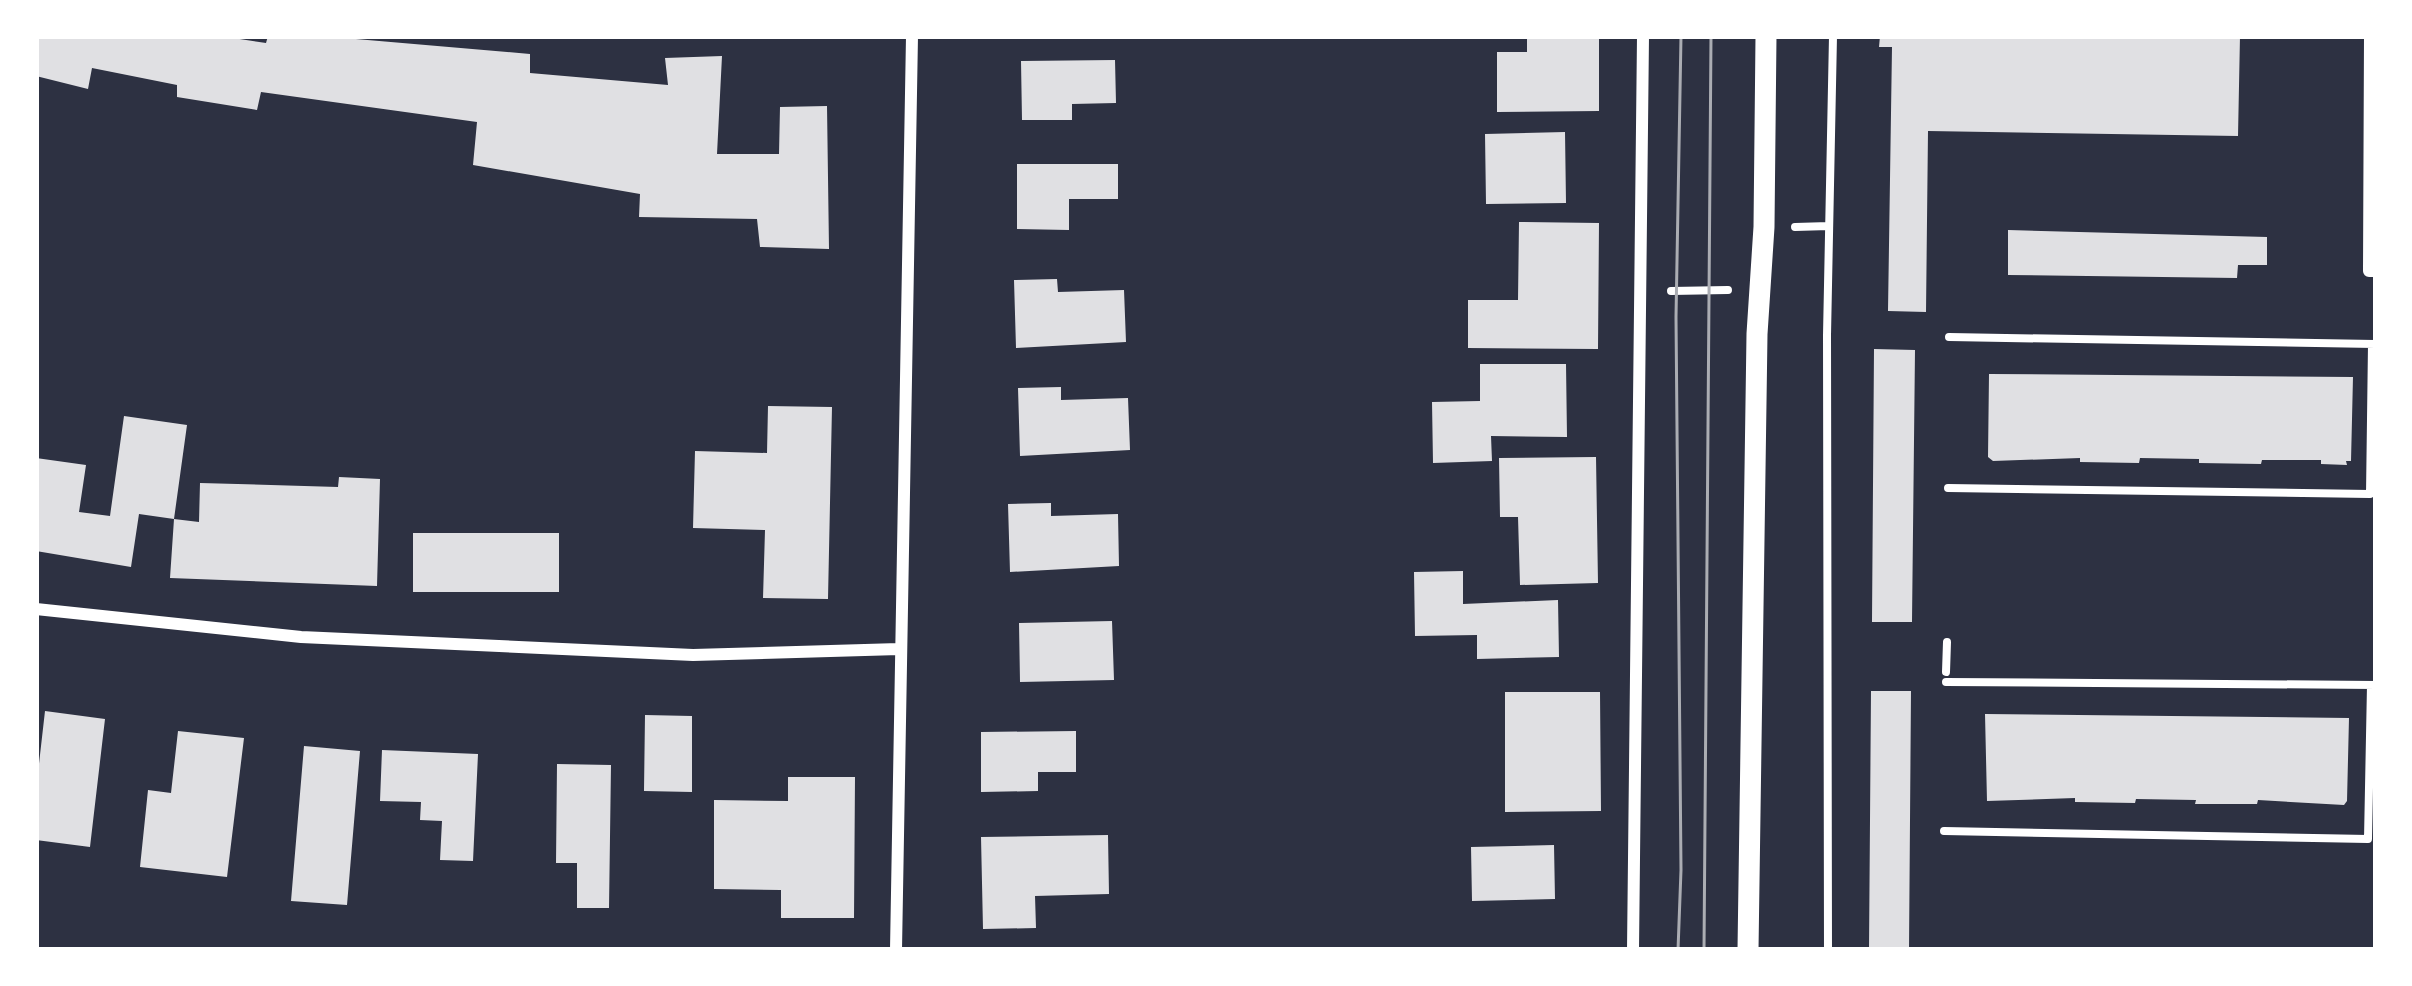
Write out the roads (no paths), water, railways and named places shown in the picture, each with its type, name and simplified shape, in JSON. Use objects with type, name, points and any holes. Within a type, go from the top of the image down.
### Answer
[{"type":"street","points":[[896,950],[912,36]]},
{"type":"street","points":[[1633,950],[1642,36]]},
{"type":"street","points":[[1748,950],[1766,36]]},
{"type":"street","points":[[2370,36],[2369,271],[2376,271]]},
{"type":"street","points":[[36,609],[302,637],[647,653],[899,649]]},
{"type":"tram line","points":[[1678,950],[1676,317],[1681,36]]},
{"type":"tram line","points":[[1704,950],[1711,36]]}]
